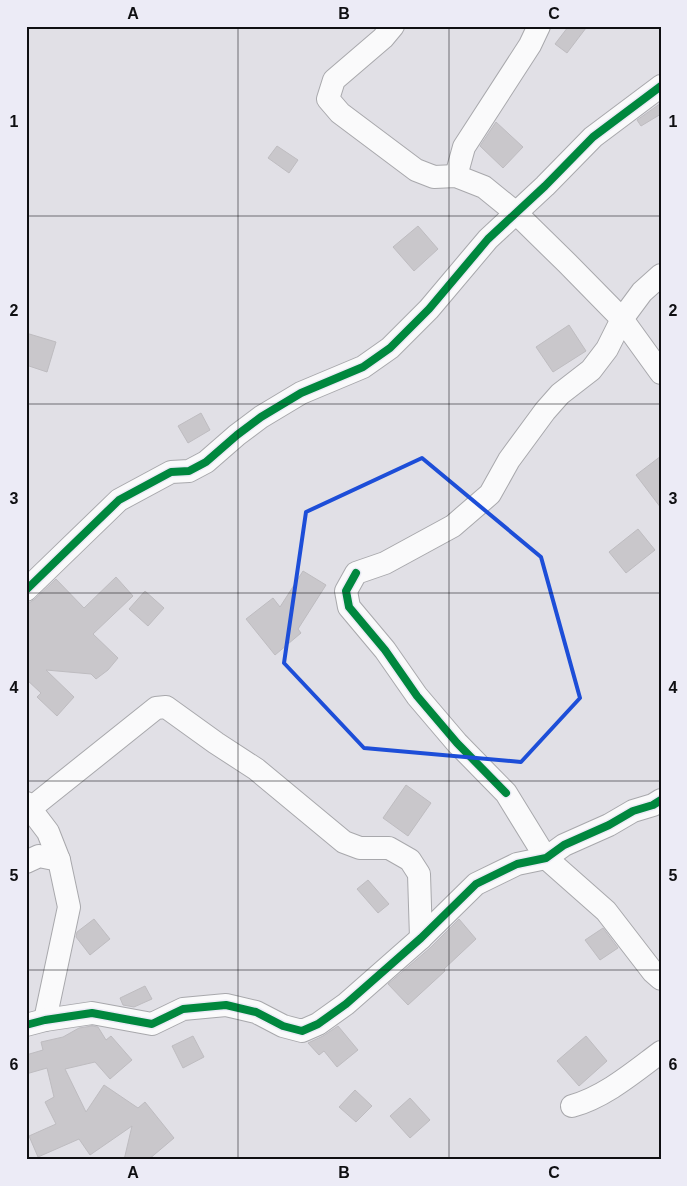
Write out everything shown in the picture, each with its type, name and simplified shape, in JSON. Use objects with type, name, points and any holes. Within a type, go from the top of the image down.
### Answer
[{"type":"street","points":[[392,26],[383,38],[334,80],[328,99],[340,113],[416,170],[434,176],[456,176],[484,187],[516,213],[568,263],[622,320],[661,373]]},
{"type":"street","points":[[456,176],[464,147],[530,45],[539,26]]},
{"type":"street","points":[[26,590],[119,500],[171,472],[189,471],[206,462],[260,417],[301,393],[364,367],[390,348],[429,309],[488,239],[593,137],[661,86]]},
{"type":"street","points":[[661,275],[642,292],[622,320],[610,344],[591,370],[560,394],[545,411],[509,460],[490,494],[453,526],[384,563],[356,573],[346,591],[349,607],[385,650],[417,696],[457,743],[506,792],[546,858],[606,911],[653,972],[661,979]]},
{"type":"street","points":[[422,938],[419,874],[410,860],[389,848],[360,848],[344,842],[256,769],[166,707],[156,708],[28,805],[48,832],[59,860],[69,907],[36,1022],[92,1012],[152,1024],[183,1009],[226,1005],[256,1012],[283,1026],[302,1031],[318,1024],[346,1004],[422,938],[476,884],[517,864],[546,858],[564,845],[609,825],[633,810],[653,805],[661,800]]},
{"type":"street","points":[[26,862],[39,856],[59,860]]},
{"type":"street","points":[[572,1106],[587,1102],[630,1075],[661,1052]]},
{"type":"highlighted area","points":[[422,458],[541,557],[580,698],[521,762],[364,748],[284,663],[306,512]]},
{"type":"building","points":[[568,27],[586,28],[567,53],[555,44]]},
{"type":"building","points":[[661,103],[661,114],[641,126],[637,120]]},
{"type":"building","points":[[496,122],[523,147],[503,168],[480,146]]},
{"type":"building","points":[[277,146],[298,160],[289,173],[268,158]]},
{"type":"building","points":[[418,226],[438,249],[414,271],[393,247]]},
{"type":"building","points":[[569,325],[586,351],[553,372],[536,347]]},
{"type":"building","points":[[26,333],[56,342],[47,372],[26,365]]},
{"type":"building","points":[[201,413],[210,430],[188,443],[178,426]]},
{"type":"building","points":[[661,456],[661,508],[636,475]]},
{"type":"building","points":[[638,529],[655,550],[626,573],[609,552]]},
{"type":"building","points":[[303,571],[326,585],[298,629],[301,633],[275,655],[246,619],[273,598],[280,607]]},
{"type":"building","points":[[116,577],[133,596],[93,634],[118,658],[108,670],[96,679],[91,674],[46,670],[74,697],[57,716],[37,697],[41,693],[26,679],[26,605],[56,579],[84,608]]},
{"type":"building","points":[[145,591],[164,608],[148,626],[129,609]]},
{"type":"building","points":[[406,785],[431,803],[408,836],[383,818]]},
{"type":"building","points":[[368,880],[389,904],[378,913],[357,889]]},
{"type":"building","points":[[94,919],[110,939],[90,955],[76,937],[77,932]]},
{"type":"building","points":[[459,919],[476,939],[408,1005],[388,984],[430,948]]},
{"type":"building","points":[[603,928],[618,948],[600,960],[585,940]]},
{"type":"building","points":[[145,986],[152,999],[134,1007],[123,1005],[120,998]]},
{"type":"building","points":[[338,1026],[358,1050],[337,1067],[324,1051],[319,1055],[308,1043]]},
{"type":"building","points":[[98,1027],[106,1040],[111,1036],[132,1060],[110,1079],[95,1062],[65,1069],[86,1112],[104,1085],[138,1108],[145,1102],[174,1138],[148,1160],[124,1160],[132,1126],[90,1155],[79,1139],[38,1157],[29,1136],[56,1124],[45,1102],[54,1097],[47,1068],[26,1074],[26,1055],[43,1050],[41,1042],[63,1037],[79,1028]]},
{"type":"building","points":[[193,1036],[204,1057],[183,1068],[172,1046]]},
{"type":"building","points":[[586,1036],[607,1061],[579,1086],[557,1061]]},
{"type":"building","points":[[355,1090],[372,1106],[356,1122],[339,1107]]},
{"type":"building","points":[[410,1098],[430,1120],[410,1138],[390,1116]]},
{"type":"cycle path","points":[[26,590],[119,500],[171,472],[189,471],[206,462],[261,417],[301,393],[363,367],[390,348],[429,309],[488,239],[545,186],[593,137],[661,86]]},
{"type":"cycle path","points":[[356,573],[346,591],[349,607],[385,650],[417,696],[457,743],[506,793]]},
{"type":"cycle path","points":[[26,1025],[45,1020],[92,1013],[152,1024],[183,1009],[226,1005],[256,1012],[283,1026],[302,1031],[318,1024],[346,1004],[421,938],[476,884],[517,864],[546,858],[564,845],[609,825],[633,811],[653,805],[661,800]]}]
